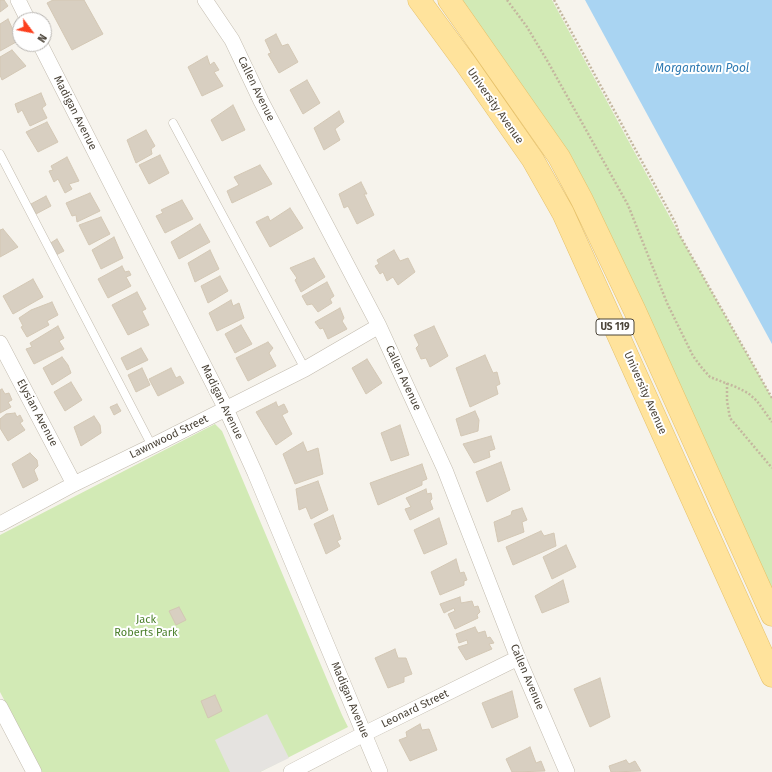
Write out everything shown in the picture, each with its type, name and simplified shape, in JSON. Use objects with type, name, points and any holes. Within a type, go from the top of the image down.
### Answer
[{"type":"main road","name":"University Avenue","points":[[419,0],[533,160],[563,212],[772,676]]},
{"type":"main road","name":"US 119","points":[[449,0],[559,157],[582,200],[635,311],[772,615]]},
{"type":"street","points":[[18,0],[24,12]]},
{"type":"street","name":"Callen Avenue","points":[[205,0],[232,40],[261,101],[379,326],[445,470],[518,658],[567,772]]},
{"type":"street","name":"Madigan Avenue","points":[[44,52],[226,409],[255,473],[380,772]]},
{"type":"street","name":"Lawnwood Street","points":[[0,524],[74,484],[304,369],[379,326]]},
{"type":"street","name":"Elysian Avenue","points":[[0,343],[74,484]]},
{"type":"street","name":"Leonard Street","points":[[292,772],[364,734],[518,658]]},
{"type":"street","points":[[0,706],[34,772]]},
{"type":"lane","points":[[173,123],[304,369]]},
{"type":"lane","points":[[0,154],[152,446]]},
{"type":"path","points":[[507,0],[530,32],[628,205],[667,303],[681,335],[693,356],[710,377],[748,393],[757,401],[772,422]]},
{"type":"path","points":[[554,0],[676,224],[679,234],[772,398]]},
{"type":"path","points":[[727,383],[727,401],[730,418],[772,468]]},
{"type":"green space","points":[[457,0],[552,0],[679,234],[772,398],[772,617],[563,152]]},
{"type":"green space","name":"Jack Roberts Park","points":[[215,424],[222,431],[348,727],[260,772],[42,772],[0,692],[0,535]]},
{"type":"shaded area","points":[[267,714],[289,758],[260,772],[230,772],[215,740]]},
{"type":"water","name":"Morgantown Pool","points":[[585,0],[772,0],[772,344]]},
{"type":"building","points":[[0,0],[4,0],[8,6],[0,12]]},
{"type":"building","points":[[53,0],[84,0],[103,34],[72,50],[47,3]]},
{"type":"building","points":[[8,19],[12,28],[12,44],[0,51],[0,24]]},
{"type":"building","points":[[276,34],[282,46],[288,44],[298,62],[279,73],[268,54],[271,53],[265,40]]},
{"type":"building","points":[[12,50],[12,52],[14,52],[26,66],[2,80],[0,75],[0,57]]},
{"type":"building","points":[[207,56],[210,65],[214,62],[219,70],[214,72],[223,86],[202,96],[188,67]]},
{"type":"building","points":[[307,80],[320,103],[303,114],[290,90]]},
{"type":"building","points":[[41,93],[46,105],[42,108],[47,118],[30,126],[22,110],[18,113],[15,104]]},
{"type":"building","points":[[233,105],[245,130],[222,141],[211,120]]},
{"type":"building","points":[[339,111],[344,122],[335,129],[340,140],[324,150],[314,128]]},
{"type":"building","points":[[47,122],[58,142],[38,152],[26,132]]},
{"type":"building","points":[[146,130],[155,146],[151,149],[152,154],[136,163],[127,140]]},
{"type":"building","points":[[160,155],[169,173],[149,184],[139,165]]},
{"type":"building","points":[[67,157],[79,181],[69,184],[72,189],[65,193],[58,179],[54,182],[49,171],[53,170],[51,166]]},
{"type":"building","points":[[260,165],[272,184],[232,203],[227,191],[239,185],[234,177]]},
{"type":"building","points":[[361,182],[367,194],[364,194],[374,215],[357,224],[348,206],[344,208],[339,194]]},
{"type":"building","points":[[90,193],[100,211],[77,222],[76,215],[72,216],[66,203]]},
{"type":"building","points":[[46,196],[51,206],[36,214],[31,204]]},
{"type":"building","points":[[182,200],[193,219],[165,233],[156,216],[163,213],[161,210]]},
{"type":"building","points":[[290,208],[303,228],[270,247],[256,222],[268,216],[270,221]]},
{"type":"building","points":[[101,217],[110,234],[89,245],[79,225]]},
{"type":"building","points":[[200,224],[210,242],[179,259],[171,242]]},
{"type":"building","points":[[3,229],[18,247],[0,257],[0,230]]},
{"type":"building","points":[[114,237],[123,258],[101,269],[92,250]]},
{"type":"building","points":[[57,239],[64,251],[56,255],[49,244]]},
{"type":"building","points":[[210,250],[219,269],[195,282],[188,263]]},
{"type":"building","points":[[394,250],[400,261],[408,258],[415,272],[398,285],[393,277],[387,281],[383,272],[380,274],[375,266],[379,264],[377,260]]},
{"type":"building","points":[[314,258],[325,277],[301,292],[295,280],[297,278],[290,268]]},
{"type":"building","points":[[122,266],[125,272],[129,271],[131,275],[126,277],[131,286],[108,298],[98,279]]},
{"type":"building","points":[[220,276],[228,291],[208,303],[201,286]]},
{"type":"building","points":[[33,279],[43,297],[13,314],[3,296]]},
{"type":"building","points":[[327,282],[334,296],[330,299],[332,303],[318,312],[312,304],[307,305],[302,296]]},
{"type":"building","points":[[137,292],[146,309],[142,311],[149,325],[128,335],[112,305]]},
{"type":"building","points":[[231,300],[233,306],[239,303],[244,318],[217,331],[209,313]]},
{"type":"building","points":[[52,302],[58,315],[47,321],[49,325],[27,337],[21,327],[23,326],[19,318],[31,310]]},
{"type":"building","points":[[340,308],[344,318],[342,321],[347,329],[328,339],[323,328],[320,329],[315,322]]},
{"type":"building","points":[[241,325],[252,344],[235,353],[225,334]]},
{"type":"building","points":[[58,326],[64,338],[59,341],[64,349],[34,364],[26,349],[32,347],[30,343]]},
{"type":"building","points":[[434,326],[448,356],[430,367],[426,358],[421,359],[416,348],[419,345],[414,335]]},
{"type":"building","points":[[268,342],[273,348],[269,353],[276,366],[248,381],[236,358]]},
{"type":"building","points":[[141,348],[148,360],[127,370],[121,358]]},
{"type":"building","points":[[485,355],[493,373],[497,372],[500,384],[496,386],[498,394],[470,407],[456,368]]},
{"type":"building","points":[[62,357],[68,365],[71,373],[52,385],[43,368]]},
{"type":"building","points":[[367,359],[382,383],[366,394],[352,368]]},
{"type":"building","points":[[142,368],[150,385],[136,392],[128,375]]},
{"type":"building","points":[[171,368],[176,378],[180,376],[184,383],[158,396],[149,379]]},
{"type":"building","points":[[71,382],[82,400],[65,411],[54,392]]},
{"type":"building","points":[[2,389],[5,394],[9,393],[12,400],[8,402],[11,407],[0,413],[0,390]]},
{"type":"building","points":[[276,402],[278,407],[284,404],[288,412],[282,415],[292,434],[276,445],[256,412]]},
{"type":"building","points":[[117,404],[121,411],[114,415],[110,407]]},
{"type":"building","points":[[475,411],[479,420],[478,431],[461,436],[456,419]]},
{"type":"building","points":[[15,413],[17,417],[20,415],[23,421],[20,423],[25,430],[8,441],[0,428],[0,419],[6,414]]},
{"type":"building","points":[[94,416],[100,425],[101,433],[81,446],[74,427]]},
{"type":"building","points":[[400,425],[409,455],[391,461],[381,433]]},
{"type":"building","points":[[491,436],[495,449],[489,451],[490,457],[474,463],[463,444]]},
{"type":"building","points":[[303,442],[307,452],[318,448],[323,474],[295,484],[283,454]]},
{"type":"building","points":[[30,453],[37,460],[38,466],[34,470],[38,480],[23,488],[12,464]]},
{"type":"building","points":[[501,462],[510,490],[487,502],[476,472]]},
{"type":"building","points":[[422,464],[427,479],[422,481],[422,485],[378,505],[370,483]]},
{"type":"building","points":[[318,481],[328,510],[311,519],[306,507],[299,510],[296,489]]},
{"type":"building","points":[[426,489],[427,494],[431,493],[432,499],[430,501],[433,509],[410,520],[405,509],[411,507],[406,498]]},
{"type":"building","points":[[522,508],[527,520],[522,522],[524,532],[498,542],[494,522],[511,515],[512,511]]},
{"type":"building","points":[[333,515],[341,539],[337,541],[340,546],[326,554],[314,524]]},
{"type":"building","points":[[439,518],[447,544],[424,554],[414,530]]},
{"type":"building","points":[[541,531],[544,536],[554,533],[556,546],[513,565],[506,547]]},
{"type":"building","points":[[566,545],[576,567],[552,579],[543,557]]},
{"type":"building","points":[[456,559],[460,573],[464,572],[467,580],[464,581],[464,585],[440,595],[431,572]]},
{"type":"building","points":[[563,580],[569,602],[542,613],[535,596]]},
{"type":"building","points":[[460,597],[461,603],[472,601],[474,607],[478,606],[480,612],[477,615],[478,618],[455,629],[448,614],[455,611],[454,608],[444,613],[440,604]]},
{"type":"building","points":[[179,607],[186,620],[176,625],[169,611]]},
{"type":"building","points":[[475,627],[478,633],[485,631],[487,638],[490,637],[494,643],[489,644],[492,649],[466,660],[458,647],[468,644],[467,640],[459,643],[456,634]]},
{"type":"building","points":[[395,649],[398,658],[406,658],[412,674],[404,677],[404,682],[388,688],[375,658]]},
{"type":"building","points":[[600,678],[610,717],[590,727],[574,689]]},
{"type":"building","points":[[512,691],[518,717],[492,728],[482,703]]},
{"type":"building","points":[[215,695],[222,711],[208,718],[201,701]]},
{"type":"building","points":[[420,724],[422,730],[429,729],[437,750],[410,761],[399,740],[407,737],[406,732]]},
{"type":"building","points":[[530,747],[536,763],[541,761],[545,771],[512,772],[506,759]]},
{"type":"building","points":[[626,760],[629,764],[635,761],[641,771],[611,772],[609,766]]}]
